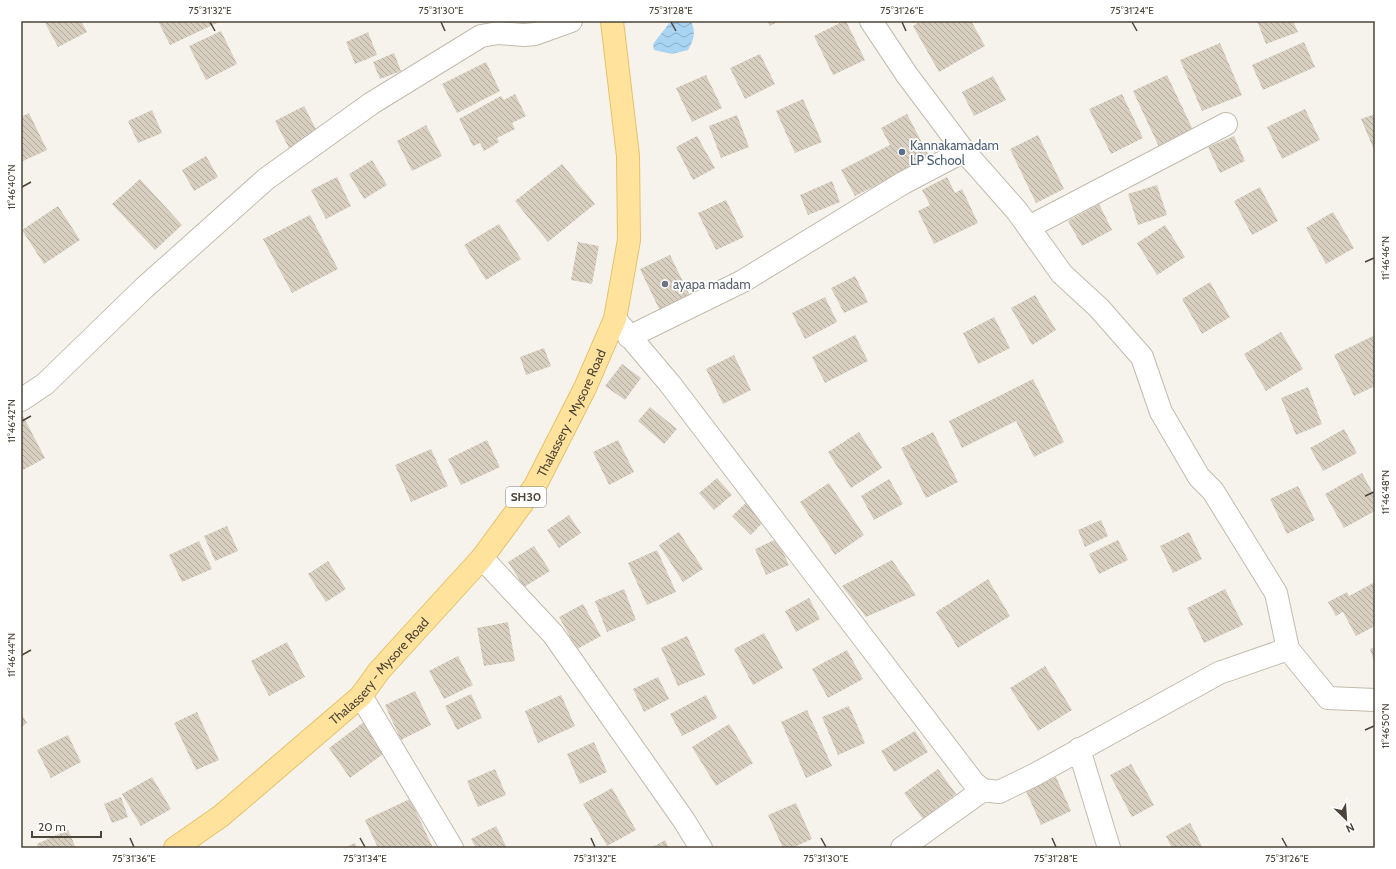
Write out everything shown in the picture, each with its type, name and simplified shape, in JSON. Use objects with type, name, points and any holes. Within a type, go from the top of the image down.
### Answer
[{"type":"main road","name":"Thalassery - Mysore Road","points":[[175,848],[221,816],[361,696],[379,671],[482,558],[535,486],[585,388],[615,319],[629,240],[630,199],[628,156],[612,21]]},
{"type":"street","points":[[21,400],[45,384],[144,288],[266,179],[372,103],[481,36],[498,33],[524,35],[535,34],[571,21]]},
{"type":"street","points":[[871,21],[908,75],[964,151],[1017,211],[1062,274],[1099,308],[1142,357],[1161,412],[1198,478],[1213,491],[1276,594],[1288,649],[1328,698],[1375,700]]},
{"type":"street","points":[[1029,227],[1226,124]]},
{"type":"street","points":[[629,337],[743,281],[903,183],[964,151]]},
{"type":"street","points":[[615,319],[670,384],[974,783],[983,790],[999,792],[1034,775],[1079,749],[1219,674],[1288,649]]},
{"type":"street","points":[[482,558],[553,634],[683,819],[701,848]]},
{"type":"street","points":[[361,696],[452,848]]},
{"type":"street","points":[[1079,749],[1109,848]]},
{"type":"street","points":[[902,848],[983,790]]},
{"type":"water","points":[[671,21],[691,21],[694,36],[688,50],[672,54],[654,50],[653,44]]},
{"type":"building","points":[[44,21],[81,21],[87,32],[58,47]]},
{"type":"building","points":[[158,21],[216,21],[217,23],[170,45]]},
{"type":"building","points":[[767,21],[779,21],[770,26]]},
{"type":"building","points":[[846,21],[865,60],[833,75],[814,36]]},
{"type":"building","points":[[921,21],[971,21],[985,46],[939,72],[913,26]]},
{"type":"building","points":[[1257,21],[1293,21],[1298,32],[1266,44]]},
{"type":"building","points":[[221,31],[237,64],[206,80],[189,46]]},
{"type":"building","points":[[368,32],[377,55],[355,64],[346,42]]},
{"type":"building","points":[[1304,42],[1315,67],[1263,90],[1252,65]]},
{"type":"building","points":[[1220,43],[1242,95],[1202,111],[1180,60]]},
{"type":"building","points":[[394,53],[401,71],[380,79],[373,62]]},
{"type":"building","points":[[760,54],[775,84],[745,99],[730,68]]},
{"type":"building","points":[[486,62],[500,91],[457,113],[442,84]]},
{"type":"building","points":[[706,75],[722,108],[692,122],[676,88]]},
{"type":"building","points":[[1167,75],[1194,132],[1160,149],[1133,91]]},
{"type":"building","points":[[993,76],[1006,100],[974,116],[962,92]]},
{"type":"building","points":[[515,94],[526,116],[512,123],[515,129],[497,138],[499,142],[484,151],[480,143],[473,146],[459,119],[501,96],[504,100]]},
{"type":"building","points":[[1122,94],[1143,138],[1111,154],[1089,109]]},
{"type":"building","points":[[803,99],[822,142],[795,153],[776,111]]},
{"type":"building","points":[[304,106],[318,133],[289,148],[275,121]]},
{"type":"building","points":[[1305,109],[1320,140],[1282,159],[1267,127]]},
{"type":"building","points":[[152,110],[162,133],[138,143],[128,121]]},
{"type":"building","points":[[29,113],[47,150],[21,162],[21,117]]},
{"type":"building","name":"Kannakamadam LP School","points":[[907,114],[930,158],[855,196],[841,170],[890,145],[881,128]]},
{"type":"building","points":[[1375,114],[1375,152],[1361,119]]},
{"type":"building","points":[[737,115],[749,147],[721,158],[709,126]]},
{"type":"building","points":[[426,125],[442,156],[412,171],[397,141]]},
{"type":"building","points":[[1038,135],[1064,189],[1036,203],[1010,149]]},
{"type":"building","points":[[697,136],[715,168],[693,180],[676,147]]},
{"type":"building","points":[[1234,136],[1245,161],[1220,173],[1208,147]]},
{"type":"building","points":[[206,156],[218,177],[194,191],[182,170]]},
{"type":"building","points":[[372,160],[387,185],[364,199],[349,174]]},
{"type":"building","points":[[562,164],[595,204],[548,242],[515,201]]},
{"type":"building","points":[[337,177],[351,206],[326,219],[311,190]]},
{"type":"building","points":[[947,177],[955,193],[962,189],[978,223],[934,244],[918,211],[930,205],[922,190]]},
{"type":"building","points":[[140,179],[182,225],[155,250],[112,204]]},
{"type":"building","points":[[832,181],[840,202],[808,215],[800,195]]},
{"type":"building","points":[[1157,185],[1167,215],[1138,225],[1128,194]]},
{"type":"building","points":[[1260,187],[1278,221],[1252,235],[1234,201]]},
{"type":"building","points":[[726,200],[744,237],[716,250],[698,213]]},
{"type":"building","points":[[1099,204],[1112,230],[1082,246],[1068,221]]},
{"type":"building","points":[[58,206],[80,240],[44,264],[22,230]]},
{"type":"building","points":[[1333,212],[1354,248],[1326,264],[1306,228]]},
{"type":"building","points":[[310,215],[338,269],[292,293],[263,239]]},
{"type":"building","points":[[499,224],[521,259],[486,280],[464,245]]},
{"type":"building","points":[[1165,225],[1185,257],[1157,275],[1137,243]]},
{"type":"building","points":[[578,242],[599,246],[592,284],[571,280]]},
{"type":"building","name":"ayapa madam","points":[[670,255],[691,298],[661,313],[640,269]]},
{"type":"building","points":[[855,276],[868,302],[844,313],[831,288]]},
{"type":"building","points":[[1210,282],[1230,317],[1202,334],[1182,299]]},
{"type":"building","points":[[1035,295],[1056,330],[1032,345],[1011,308]]},
{"type":"building","points":[[825,297],[837,322],[805,339],[792,313]]},
{"type":"building","points":[[994,317],[1010,348],[978,364],[963,333]]},
{"type":"building","points":[[1281,332],[1303,369],[1266,391],[1244,354]]},
{"type":"building","points":[[855,335],[868,361],[825,383],[812,357]]},
{"type":"building","points":[[1375,335],[1375,386],[1354,396],[1334,355]]},
{"type":"building","points":[[544,348],[551,366],[526,375],[520,357]]},
{"type":"building","points":[[734,355],[751,390],[723,404],[706,369]]},
{"type":"building","points":[[622,364],[641,378],[625,400],[605,386]]},
{"type":"building","points":[[1033,379],[1064,442],[1034,457],[1016,421],[962,448],[949,421]]},
{"type":"building","points":[[1308,387],[1322,424],[1296,435],[1281,398]]},
{"type":"building","points":[[650,407],[677,429],[664,444],[638,421]]},
{"type":"building","points":[[23,416],[45,458],[21,471],[21,417]]},
{"type":"building","points":[[1344,429],[1357,453],[1323,471],[1310,448]]},
{"type":"building","points":[[859,432],[882,468],[851,488],[828,452]]},
{"type":"building","points":[[933,432],[958,482],[926,498],[901,448]]},
{"type":"building","points":[[487,440],[500,467],[461,485],[448,459]]},
{"type":"building","points":[[618,440],[634,472],[609,485],[593,452]]},
{"type":"building","points":[[431,449],[448,486],[411,502],[395,465]]},
{"type":"building","points":[[1362,473],[1375,497],[1375,511],[1344,528],[1325,494]]},
{"type":"building","points":[[717,478],[732,495],[714,510],[699,493]]},
{"type":"building","points":[[889,479],[903,504],[874,520],[861,496]]},
{"type":"building","points":[[829,483],[864,535],[835,555],[800,502]]},
{"type":"building","points":[[1298,486],[1315,520],[1287,534],[1270,499]]},
{"type":"building","points":[[747,502],[765,520],[751,535],[732,516]]},
{"type":"building","points":[[569,515],[581,533],[559,548],[547,530]]},
{"type":"building","points":[[1101,520],[1108,536],[1085,547],[1078,530]]},
{"type":"building","points":[[227,526],[238,551],[215,561],[204,536]]},
{"type":"building","points":[[679,532],[703,569],[683,582],[659,545]]},
{"type":"building","points":[[1189,532],[1202,559],[1173,573],[1160,546]]},
{"type":"building","points":[[777,539],[789,565],[766,575],[755,549]]},
{"type":"building","points":[[1118,540],[1128,560],[1099,574],[1089,554]]},
{"type":"building","points":[[199,541],[212,569],[182,582],[169,555]]},
{"type":"building","points":[[534,546],[550,571],[524,587],[508,562]]},
{"type":"building","points":[[657,550],[676,592],[647,605],[628,563]]},
{"type":"building","points":[[892,560],[916,595],[866,617],[842,586]]},
{"type":"building","points":[[328,561],[346,589],[326,602],[308,574]]},
{"type":"building","points":[[988,579],[1010,616],[958,648],[936,612]]},
{"type":"building","points":[[1375,582],[1375,626],[1356,636],[1343,612],[1336,616],[1328,602],[1347,592],[1349,596]]},
{"type":"building","points":[[624,589],[636,620],[607,632],[595,601]]},
{"type":"building","points":[[1225,589],[1243,625],[1204,643],[1187,608]]},
{"type":"building","points":[[809,598],[820,619],[796,632],[785,611]]},
{"type":"building","points":[[583,604],[601,636],[577,649],[559,617]]},
{"type":"building","points":[[508,622],[515,661],[484,666],[477,628]]},
{"type":"building","points":[[764,633],[783,668],[753,685],[734,649]]},
{"type":"building","points":[[687,636],[705,675],[678,686],[661,648]]},
{"type":"building","points":[[287,642],[305,677],[269,696],[251,661]]},
{"type":"building","points":[[1375,647],[1375,665],[1370,649]]},
{"type":"building","points":[[847,650],[863,679],[828,698],[812,669]]},
{"type":"building","points":[[458,656],[473,685],[444,699],[429,671]]},
{"type":"building","points":[[1045,666],[1072,710],[1038,731],[1010,688]]},
{"type":"building","points":[[658,677],[669,699],[644,712],[633,689]]},
{"type":"building","points":[[415,691],[431,725],[401,740],[385,705]]},
{"type":"building","points":[[471,694],[482,718],[457,730],[445,706]]},
{"type":"building","points":[[561,695],[575,726],[538,743],[525,711]]},
{"type":"building","points":[[706,695],[717,718],[682,736],[670,714]]},
{"type":"building","points":[[849,706],[865,743],[838,755],[822,717]]},
{"type":"building","points":[[807,710],[832,766],[806,778],[781,722]]},
{"type":"building","points":[[197,712],[219,760],[196,770],[174,723]]},
{"type":"building","points":[[21,713],[27,723],[21,727]]},
{"type":"building","points":[[364,722],[386,752],[350,778],[329,748]]},
{"type":"building","points":[[729,724],[753,763],[716,786],[692,747]]},
{"type":"building","points":[[915,731],[928,752],[894,772],[881,751]]},
{"type":"building","points":[[68,735],[81,762],[51,778],[37,750]]},
{"type":"building","points":[[594,742],[607,772],[580,784],[567,754]]},
{"type":"building","points":[[1131,764],[1154,805],[1132,817],[1110,775]]},
{"type":"building","points":[[495,769],[506,795],[478,807],[467,781]]},
{"type":"building","points":[[938,769],[956,794],[923,819],[904,793]]},
{"type":"building","points":[[152,777],[171,809],[141,826],[122,794]]},
{"type":"building","points":[[1056,777],[1071,811],[1041,825],[1026,791]]},
{"type":"building","points":[[612,788],[636,830],[607,846],[583,804]]},
{"type":"building","points":[[121,797],[128,817],[112,823],[104,804]]},
{"type":"building","points":[[410,799],[433,848],[378,848],[365,820]]},
{"type":"building","points":[[796,803],[812,839],[792,848],[783,848],[768,815]]},
{"type":"building","points":[[1190,823],[1203,848],[1172,848],[1166,836]]},
{"type":"building","points":[[496,826],[507,848],[476,848],[471,839]]},
{"type":"building","points":[[68,830],[76,848],[38,848],[37,844]]},
{"type":"building","points":[[665,840],[669,848],[651,848]]},
{"type":"building","points":[[355,843],[357,848],[344,848]]},
{"type":"place","name":"Kannakamadam LP School","points":[[902,152]]},
{"type":"place","name":"ayapa madam","points":[[665,284]]}]
